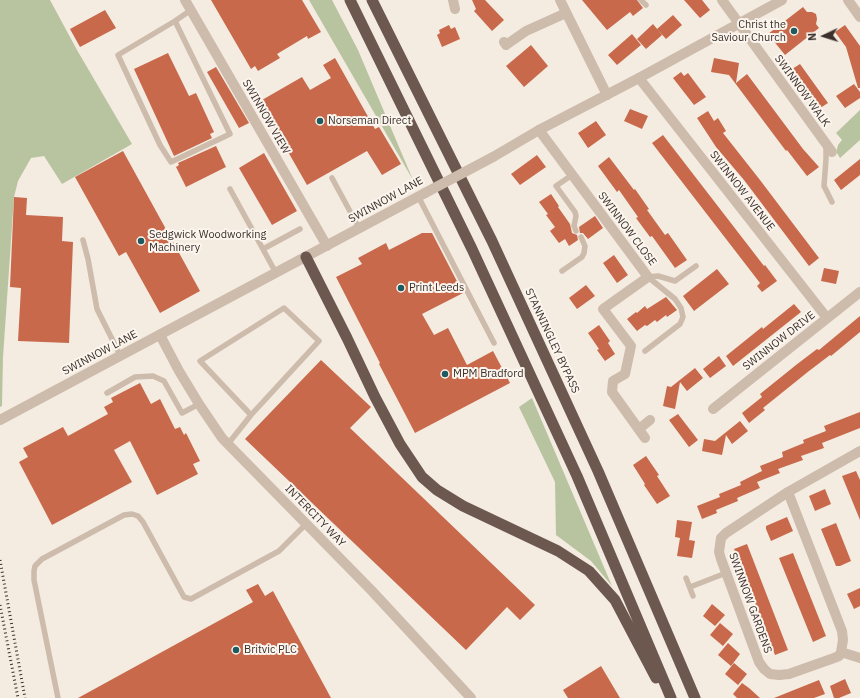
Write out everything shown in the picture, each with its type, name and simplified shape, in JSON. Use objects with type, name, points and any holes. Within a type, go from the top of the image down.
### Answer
[{"type":"highway","points":[[350,0],[472,249],[577,476],[672,698]]},
{"type":"highway","name":"STANNINGLEY BYPASS","points":[[372,0],[496,248],[598,471],[695,698]]},
{"type":"highway","points":[[306,257],[375,397],[400,444],[422,477],[437,490],[463,506],[558,551],[588,571],[615,600],[666,698]]},
{"type":"street","name":"SWINNOW VIEW","points":[[185,0],[327,246]]},
{"type":"street","points":[[560,0],[607,95]]},
{"type":"street","name":"SWINNOW WALK","points":[[722,0],[829,148]]},
{"type":"street","name":"SWINNOW LANE","points":[[0,420],[327,246],[421,194],[493,157],[539,130],[639,78],[782,0]]},
{"type":"street","points":[[848,0],[860,17]]},
{"type":"street","points":[[504,42],[506,45],[526,31],[566,13]]},
{"type":"street","name":"SWINNOW AVENUE","points":[[639,78],[827,318]]},
{"type":"street","name":"SWINNOW CLOSE","points":[[539,130],[648,277],[603,309],[631,346],[625,374],[613,381],[612,392],[645,438]]},
{"type":"street","name":"SWINNOW DRIVE","points":[[713,408],[860,292]]},
{"type":"street","name":"INTERCITY WAY","points":[[160,335],[179,371],[222,438],[471,698]]},
{"type":"street","points":[[639,429],[650,420]]},
{"type":"street","name":"SWINNOW GARDENS","points":[[841,652],[834,658],[789,674],[770,674],[764,669],[759,662],[726,573],[719,552],[720,538],[726,532],[788,492],[860,451]]},
{"type":"street","points":[[788,492],[842,631],[843,640],[841,652],[860,658]]},
{"type":"lane","points":[[641,0],[646,5]]},
{"type":"lane","points":[[175,21],[230,134],[171,162],[160,145],[118,55],[191,10]]},
{"type":"lane","points":[[829,148],[826,159],[824,186],[832,202]]},
{"type":"lane","points":[[572,175],[556,186],[575,212],[576,216],[574,226],[576,231]]},
{"type":"lane","points":[[332,178],[359,228]]},
{"type":"lane","points":[[230,189],[276,273]]},
{"type":"lane","points":[[421,194],[494,343]]},
{"type":"lane","points":[[263,250],[300,229]]},
{"type":"lane","points":[[562,271],[584,254],[585,246],[581,237]]},
{"type":"lane","points":[[83,240],[98,309],[120,355]]},
{"type":"lane","points":[[648,277],[658,276],[675,281],[696,266]]},
{"type":"lane","points":[[645,351],[680,324],[683,317],[681,308],[675,299],[648,277]]},
{"type":"lane","points":[[228,444],[251,415],[319,341],[284,308],[200,361],[251,415]]},
{"type":"lane","points":[[107,393],[135,377],[153,376],[164,381],[182,413],[199,404]]},
{"type":"lane","points":[[58,698],[34,580],[34,571],[42,559],[124,515],[132,514],[138,516],[143,522],[184,597],[191,599],[279,551],[306,524]]},
{"type":"lane","points":[[690,587],[726,573]]},
{"type":"lane","points":[[686,578],[693,596]]},
{"type":"green space","points":[[0,0],[50,0],[77,50],[132,144],[62,184],[44,156],[31,158],[18,181],[14,197],[3,357],[2,406],[0,407]]},
{"type":"green space","points":[[309,0],[332,0],[358,50],[413,180]]},
{"type":"green space","points":[[860,110],[860,140],[840,158],[837,153],[837,149],[842,140],[836,133]]},
{"type":"green space","points":[[532,398],[612,586],[591,561],[556,535],[555,482],[519,407]]},
{"type":"building","points":[[211,0],[302,0],[321,32],[308,39],[307,36],[277,54],[280,58],[258,71],[255,66],[251,69]]},
{"type":"building","points":[[472,0],[485,0],[504,20],[492,31],[474,11],[476,9]]},
{"type":"building","points":[[582,0],[637,0],[643,8],[633,16],[630,12],[607,30]]},
{"type":"building","points":[[684,0],[702,0],[710,10],[700,18]]},
{"type":"building","name":"Christ the Saviour Church","points":[[803,7],[807,12],[816,14],[816,24],[819,28],[785,55],[768,34]]},
{"type":"building","points":[[105,10],[116,28],[80,47],[70,29]]},
{"type":"building","points":[[673,15],[682,25],[666,39],[657,29]]},
{"type":"building","points":[[653,24],[662,35],[646,49],[637,39]]},
{"type":"building","points":[[449,25],[451,29],[455,27],[460,39],[442,47],[437,35],[440,33],[439,30]]},
{"type":"building","points":[[845,25],[860,46],[860,88],[858,88],[846,47],[835,32]]},
{"type":"building","points":[[632,34],[641,45],[617,65],[608,55]]},
{"type":"building","points":[[531,45],[548,66],[524,87],[506,66]]},
{"type":"building","points":[[168,53],[189,96],[196,93],[214,132],[210,134],[212,138],[174,156],[134,69]]},
{"type":"building","name":"Norseman Direct","points":[[335,58],[375,129],[379,127],[401,164],[382,175],[367,151],[307,185],[267,115],[269,114],[262,100],[302,77],[310,90],[331,78],[323,65]]},
{"type":"building","points":[[714,58],[739,63],[736,83],[747,74],[803,149],[819,167],[807,176],[787,150],[786,151],[729,75],[711,72]]},
{"type":"building","points":[[800,64],[828,103],[817,110],[789,71]]},
{"type":"building","points":[[216,67],[249,123],[239,128],[207,72]]},
{"type":"building","points":[[681,72],[684,76],[688,73],[706,97],[694,105],[673,78]]},
{"type":"building","points":[[854,84],[860,92],[860,98],[845,108],[836,96]]},
{"type":"building","points":[[630,109],[648,116],[642,129],[624,121]]},
{"type":"building","points":[[708,111],[714,121],[718,118],[726,131],[723,133],[819,258],[809,266],[744,180],[716,147],[697,118]]},
{"type":"building","points":[[596,121],[606,135],[588,148],[578,133]]},
{"type":"building","points":[[663,135],[777,281],[762,292],[757,286],[760,283],[652,143]]},
{"type":"building","points":[[216,146],[226,167],[186,187],[176,167],[179,165],[178,163]]},
{"type":"building","name":"Sedgwick Woodworking Machinery","points":[[123,151],[200,291],[160,313],[126,252],[119,256],[75,177]]},
{"type":"building","points":[[264,153],[297,211],[272,225],[239,168]]},
{"type":"building","points":[[537,155],[546,167],[520,185],[511,174]]},
{"type":"building","points":[[609,157],[634,190],[635,189],[649,209],[647,210],[665,235],[668,233],[687,260],[675,268],[652,236],[650,237],[636,218],[638,217],[619,190],[617,192],[598,166]]},
{"type":"building","points":[[860,159],[860,175],[841,190],[834,180]]},
{"type":"building","points":[[551,194],[570,224],[572,233],[577,235],[578,240],[569,246],[565,239],[559,243],[550,231],[555,227],[539,202]]},
{"type":"building","points":[[14,197],[27,198],[26,215],[63,217],[62,241],[73,242],[69,343],[18,341],[21,288],[10,287]]},
{"type":"building","points":[[595,216],[603,228],[588,239],[583,233],[580,233],[579,227]]},
{"type":"building","points":[[422,233],[432,233],[463,293],[422,314],[434,335],[448,328],[467,365],[493,351],[510,383],[415,433],[336,277],[362,264],[358,258],[386,243],[389,250]]},
{"type":"building","points":[[614,255],[628,275],[617,283],[603,263]]},
{"type":"building","points":[[824,268],[839,271],[836,284],[821,281]]},
{"type":"building","points":[[717,269],[729,284],[694,311],[683,296]]},
{"type":"building","points":[[586,285],[595,296],[577,309],[569,298]]},
{"type":"building","points":[[666,297],[677,310],[667,317],[666,315],[657,322],[655,320],[637,331],[627,319],[645,306],[647,309]]},
{"type":"building","points":[[794,304],[801,312],[733,366],[726,356]]},
{"type":"building","points":[[860,316],[860,332],[763,408],[765,410],[749,423],[742,413],[762,397],[760,394],[817,349],[819,350]]},
{"type":"building","points":[[599,325],[610,341],[608,343],[615,354],[605,361],[588,333]]},
{"type":"building","points":[[719,356],[726,366],[710,378],[703,369]]},
{"type":"building","points":[[321,360],[371,407],[350,428],[535,605],[520,620],[507,607],[466,650],[245,439]]},
{"type":"building","points":[[695,368],[703,378],[687,391],[680,382],[675,409],[663,406],[667,386],[671,387]]},
{"type":"building","points":[[140,383],[151,404],[160,399],[175,429],[180,427],[184,435],[186,433],[200,461],[193,464],[198,474],[157,495],[130,441],[114,450],[132,482],[52,525],[19,462],[28,457],[23,448],[63,427],[68,436],[108,414],[104,407],[113,402],[111,398]]},
{"type":"building","points":[[860,412],[860,428],[822,443],[824,448],[801,456],[803,460],[778,469],[780,473],[757,482],[760,488],[737,498],[738,501],[716,510],[717,513],[702,519],[697,506],[720,497],[719,494],[741,485],[740,482],[762,471],[760,466],[783,457],[782,452],[804,443],[803,440],[826,431],[824,426]]},
{"type":"building","points":[[678,414],[698,440],[689,447],[669,420]]},
{"type":"building","points":[[740,421],[748,431],[732,444],[726,435],[722,455],[702,451],[704,439],[715,441]]},
{"type":"building","points":[[646,456],[659,475],[657,476],[670,496],[657,504],[633,465]]},
{"type":"building","points":[[856,471],[860,480],[860,520],[842,476]]},
{"type":"building","points":[[825,489],[831,504],[815,511],[809,496]]},
{"type":"building","points":[[787,517],[793,531],[771,541],[766,526]]},
{"type":"building","points":[[677,520],[692,522],[689,540],[695,541],[692,558],[677,556],[680,538],[675,537]]},
{"type":"building","points":[[836,523],[851,561],[840,566],[836,566],[821,529]]},
{"type":"building","points":[[747,544],[788,650],[775,655],[734,549]]},
{"type":"building","points":[[793,553],[826,636],[813,642],[779,558]]},
{"type":"building","name":"Britvic PLC","points":[[258,584],[265,596],[273,591],[331,698],[78,698],[253,602],[246,590]]},
{"type":"building","points":[[860,588],[860,606],[854,609],[847,594]]},
{"type":"building","points":[[712,604],[725,615],[715,626],[703,616]]},
{"type":"building","points":[[720,623],[733,634],[723,646],[710,635]]},
{"type":"building","points":[[728,643],[740,654],[731,666],[718,655]]},
{"type":"building","points":[[734,663],[747,674],[738,685],[725,674]]},
{"type":"building","points":[[601,666],[620,698],[568,698],[563,690]]},
{"type":"building","points":[[845,679],[851,693],[839,698],[834,698],[830,686]]},
{"type":"building","points":[[819,680],[825,694],[814,698],[774,698]]},
{"type":"building","points":[[742,683],[760,698],[737,698],[733,694]]},
{"type":"railway","points":[[0,560],[25,698]]},
{"type":"railway","points":[[0,605],[18,698]]},
{"type":"place","name":"Christ the Saviour Church","points":[[794,31]]},
{"type":"place","name":"Norseman Direct","points":[[320,121]]},
{"type":"place","name":"Sedgwick Woodworking Machinery","points":[[141,241]]},
{"type":"place","name":"Print Leeds","points":[[401,288]]},
{"type":"place","name":"MPM Bradford","points":[[445,374]]},
{"type":"place","name":"Britvic PLC","points":[[236,650]]}]
